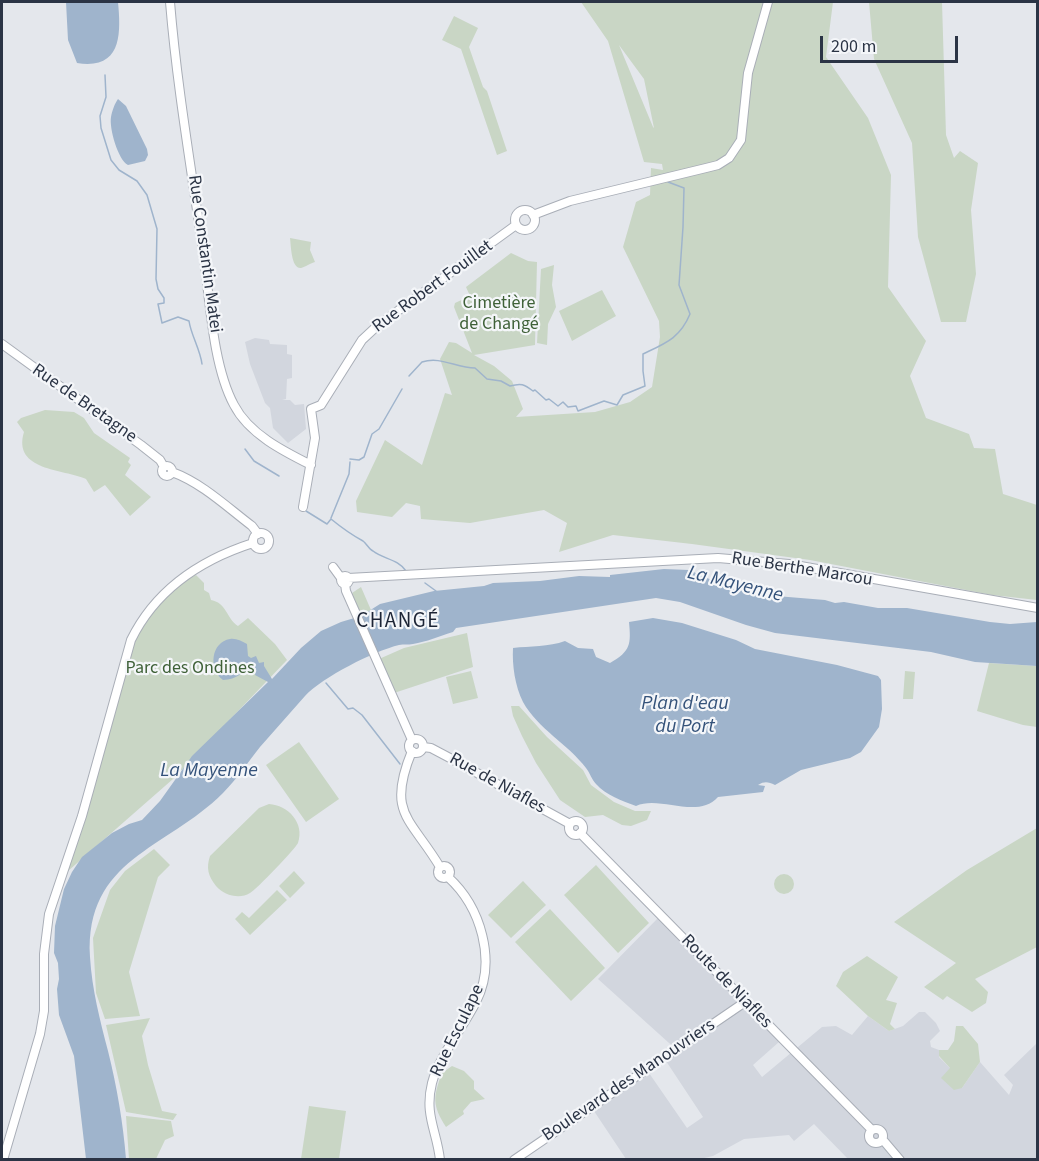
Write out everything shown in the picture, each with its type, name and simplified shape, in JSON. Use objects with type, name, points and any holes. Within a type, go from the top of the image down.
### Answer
[{"type":"street","name":"Rue Constantin Matei","points":[[170,2],[213,323],[225,383],[233,404],[253,429],[290,455],[311,465]]},
{"type":"street","points":[[533,215],[570,201],[718,165],[729,158],[741,140],[748,73],[768,2]]},
{"type":"street","points":[[528,211],[533,215],[534,223],[530,228],[524,230],[516,225],[515,219],[519,213],[528,211]]},
{"type":"street","name":"Rue Robert Fouillet","points":[[311,465],[315,438],[311,409],[321,405],[363,340],[377,326],[516,225]]},
{"type":"street","name":"Rue de Bretagne","points":[[2,344],[141,445],[160,460],[164,467],[169,466],[172,472],[198,485],[252,526],[258,534]]},
{"type":"street","points":[[303,507],[311,465]]},
{"type":"street","points":[[258,534],[272,540],[263,548],[258,549],[253,543],[253,539],[258,534]]},
{"type":"street","points":[[3,1160],[40,1034],[44,1011],[44,954],[49,915],[82,816],[131,640],[145,614],[172,586],[204,566],[253,543]]},
{"type":"street","name":"Rue Berthe Marcou","points":[[345,580],[740,558],[789,564],[1038,608]]},
{"type":"street","points":[[333,567],[345,580],[355,609],[412,740],[410,745],[412,751],[418,752],[423,747],[420,740],[412,740]]},
{"type":"street","name":"Rue de Niafles","points":[[423,747],[431,748],[570,824],[570,832],[574,835],[580,833]]},
{"type":"street","name":"Rue Esculape","points":[[412,751],[403,774],[400,793],[407,822],[440,867],[449,868],[448,877],[468,900],[482,933],[486,956],[483,982],[477,1000],[432,1082],[429,1110],[440,1160]]},
{"type":"street","name":"Route de Niafles","points":[[580,833],[872,1130],[881,1130],[884,1134],[883,1140],[900,1160]]},
{"type":"street","name":"Boulevard des Manouvriers","points":[[513,1160],[745,1002]]},
{"type":"shaded area","points":[[255,338],[269,340],[270,344],[287,345],[287,354],[292,355],[292,378],[287,379],[286,399],[282,400],[290,400],[295,405],[304,404],[306,429],[288,443],[273,428],[270,408],[265,403],[250,364],[245,342]]},
{"type":"shaded area","points":[[658,918],[779,1042],[753,1065],[762,1077],[822,1027],[836,1026],[852,1035],[868,1016],[889,1031],[903,1026],[919,1012],[925,1012],[936,1023],[940,1031],[930,1041],[931,1047],[939,1050],[939,1057],[950,1068],[962,1088],[980,1062],[1009,1095],[1013,1085],[1004,1075],[1037,1043],[1037,1159],[848,1159],[814,1124],[794,1141],[789,1135],[744,1139],[713,1156],[700,1159],[626,1159],[594,1111],[649,1073],[687,1128],[703,1117],[666,1061],[679,1052],[598,979]]},
{"type":"green space","name":"Cimetière de Changé","points":[[581,2],[833,2],[826,57],[868,118],[891,175],[888,287],[926,341],[910,376],[926,418],[969,434],[974,448],[995,449],[1003,494],[1037,505],[1037,600],[992,595],[810,560],[613,535],[559,552],[567,523],[544,510],[470,523],[421,519],[420,506],[406,503],[392,517],[357,512],[356,501],[385,440],[422,465],[445,393],[452,395],[440,359],[449,342],[456,343],[472,353],[454,307],[455,303],[470,296],[466,287],[511,253],[528,261],[537,262],[535,345],[474,355],[494,366],[512,381],[523,409],[516,417],[595,412],[630,402],[652,387],[660,337],[659,321],[623,247],[636,202],[650,195],[651,168],[663,170],[662,164],[644,162],[608,41]],"holes":[[[619,45],[644,79],[654,128]]]},
{"type":"green space","points":[[869,2],[942,2],[946,135],[954,158],[960,151],[978,163],[971,210],[976,274],[966,322],[941,322],[918,237],[912,143],[874,59]]},
{"type":"green space","points":[[454,16],[478,28],[469,47],[483,87],[487,91],[507,151],[497,155],[461,49],[442,40]]},
{"type":"green space","points":[[290,238],[311,242],[310,250],[315,262],[301,268],[295,265]]},
{"type":"green space","points":[[554,265],[552,285],[556,307],[548,324],[547,345],[537,343],[541,269]]},
{"type":"green space","points":[[602,290],[616,316],[572,341],[559,311]]},
{"type":"green space","points":[[45,410],[74,412],[84,418],[94,433],[130,458],[128,462],[131,465],[125,475],[151,497],[130,516],[105,485],[94,492],[86,479],[42,466],[33,461],[26,454],[22,445],[24,432],[17,422],[21,418]]},
{"type":"green space","name":"Parc des Ondines","points":[[196,575],[204,583],[204,590],[209,593],[211,600],[223,607],[234,623],[238,626],[248,618],[275,644],[287,660],[173,779],[68,871],[108,737],[129,650],[148,613],[176,585]]},
{"type":"green space","points":[[361,587],[371,610],[361,615],[352,593]]},
{"type":"green space","points":[[467,633],[473,667],[394,693],[379,659],[404,648]]},
{"type":"green space","points":[[989,663],[1037,666],[1037,727],[977,711]]},
{"type":"green space","points":[[471,671],[478,698],[453,704],[446,677]]},
{"type":"green space","points":[[905,671],[915,672],[913,699],[903,699]]},
{"type":"green space","points":[[511,706],[519,706],[547,737],[583,770],[591,785],[614,802],[635,811],[651,811],[647,820],[631,826],[622,825],[603,815],[585,817],[560,800],[536,763],[513,716]]},
{"type":"green space","points":[[299,742],[339,799],[306,822],[266,765]]},
{"type":"green space","points":[[269,804],[283,808],[293,816],[299,829],[298,843],[276,869],[250,893],[241,896],[227,894],[219,889],[211,879],[208,872],[210,856],[259,808]]},
{"type":"green space","points":[[1037,828],[1037,947],[975,979],[988,992],[986,1003],[972,1012],[947,996],[943,1000],[924,987],[956,963],[894,922],[967,870]]},
{"type":"green space","points":[[154,849],[170,865],[158,877],[129,972],[140,1016],[105,1019],[96,993],[93,938],[110,890],[125,871]]},
{"type":"green space","points":[[596,865],[649,923],[618,953],[564,895]]},
{"type":"green space","points":[[294,871],[305,883],[290,898],[279,886]]},
{"type":"green space","points":[[784,874],[791,877],[794,884],[791,891],[784,894],[777,891],[774,884],[777,877]]},
{"type":"green space","points":[[523,881],[546,905],[511,938],[488,915]]},
{"type":"green space","points":[[277,890],[287,900],[250,935],[235,919],[242,912],[249,918]]},
{"type":"green space","points":[[550,909],[605,968],[571,1001],[515,942]]},
{"type":"green space","points":[[867,956],[898,977],[886,1000],[897,1003],[890,1024],[895,1029],[889,1031],[868,1016],[836,986],[843,972]]},
{"type":"green space","points":[[150,1018],[142,1036],[148,1065],[162,1111],[177,1114],[173,1120],[126,1112],[106,1025]]},
{"type":"green space","points":[[956,1026],[963,1026],[978,1044],[980,1062],[962,1088],[954,1090],[941,1078],[950,1068],[939,1056],[939,1050],[948,1050],[954,1041]]},
{"type":"green space","points":[[452,1066],[464,1071],[474,1081],[474,1089],[485,1099],[471,1102],[463,1111],[464,1114],[446,1127],[438,1113],[435,1101],[442,1073]]},
{"type":"green space","points":[[309,1106],[346,1111],[339,1159],[301,1159]]},
{"type":"green space","points":[[126,1116],[171,1121],[174,1136],[165,1140],[156,1159],[129,1159]]},
{"type":"water","points":[[66,2],[118,2],[119,26],[116,47],[103,61],[92,64],[77,63],[68,40]]},
{"type":"water","points":[[118,99],[126,106],[147,149],[148,155],[145,161],[128,165],[118,151],[113,136],[111,117]]},
{"type":"water","name":"La Mayenne","points":[[664,569],[689,570],[732,589],[776,596],[844,602],[878,608],[907,608],[1010,624],[1037,622],[1037,666],[975,662],[931,652],[775,633],[680,602],[656,598],[456,628],[453,632],[428,640],[389,648],[349,666],[305,696],[223,793],[201,812],[133,859],[115,877],[101,898],[92,924],[91,969],[117,1092],[126,1159],[86,1159],[74,1056],[59,1015],[58,963],[54,953],[55,926],[64,889],[82,857],[112,833],[142,820],[160,801],[192,756],[268,682],[255,675],[256,668],[223,680],[218,675],[214,663],[215,650],[219,645],[232,639],[247,644],[248,656],[251,658],[256,656],[259,663],[264,662],[272,679],[301,648],[321,631],[361,616],[380,604],[434,591],[493,583],[540,581],[579,576],[610,577],[610,575]]},
{"type":"water","name":"Plan d'eau du Port","points":[[653,618],[682,623],[736,640],[755,649],[837,665],[878,676],[881,680],[882,709],[879,727],[861,752],[850,758],[801,770],[775,785],[766,782],[758,785],[765,786],[763,792],[718,797],[700,807],[656,803],[636,806],[614,797],[593,781],[579,759],[529,712],[520,696],[516,682],[513,648],[565,641],[578,648],[593,649],[596,657],[610,663],[626,651],[630,636],[629,622]]},
{"type":"waterway","points":[[105,75],[106,97],[100,116],[101,128],[111,160],[119,170],[137,181],[147,195],[157,229],[156,279],[158,289],[164,298],[164,303],[158,304],[162,323],[178,317],[189,321],[202,364]]},
{"type":"waterway","points":[[409,376],[422,362],[442,361],[475,368],[487,379],[501,381],[510,386],[520,384],[535,390],[546,400],[549,399],[558,406],[563,402],[568,407],[576,406],[578,411],[604,401],[617,405],[623,395],[645,386],[643,354],[677,334],[690,314],[679,285],[684,188],[668,182]]},
{"type":"waterway","points":[[350,459],[359,460],[364,457],[372,434],[379,429],[402,389]]},
{"type":"waterway","points":[[245,449],[254,461],[279,476]]},
{"type":"waterway","points":[[331,518],[349,474],[350,462]]},
{"type":"waterway","points":[[306,511],[327,524],[331,519],[363,541],[377,554],[399,564],[406,571]]},
{"type":"waterway","points":[[425,583],[436,591]]},
{"type":"waterway","points":[[326,683],[348,709],[353,708],[362,715],[400,764]]},
{"type":"district","name":"CHANGÉ","points":[[398,622]]}]
